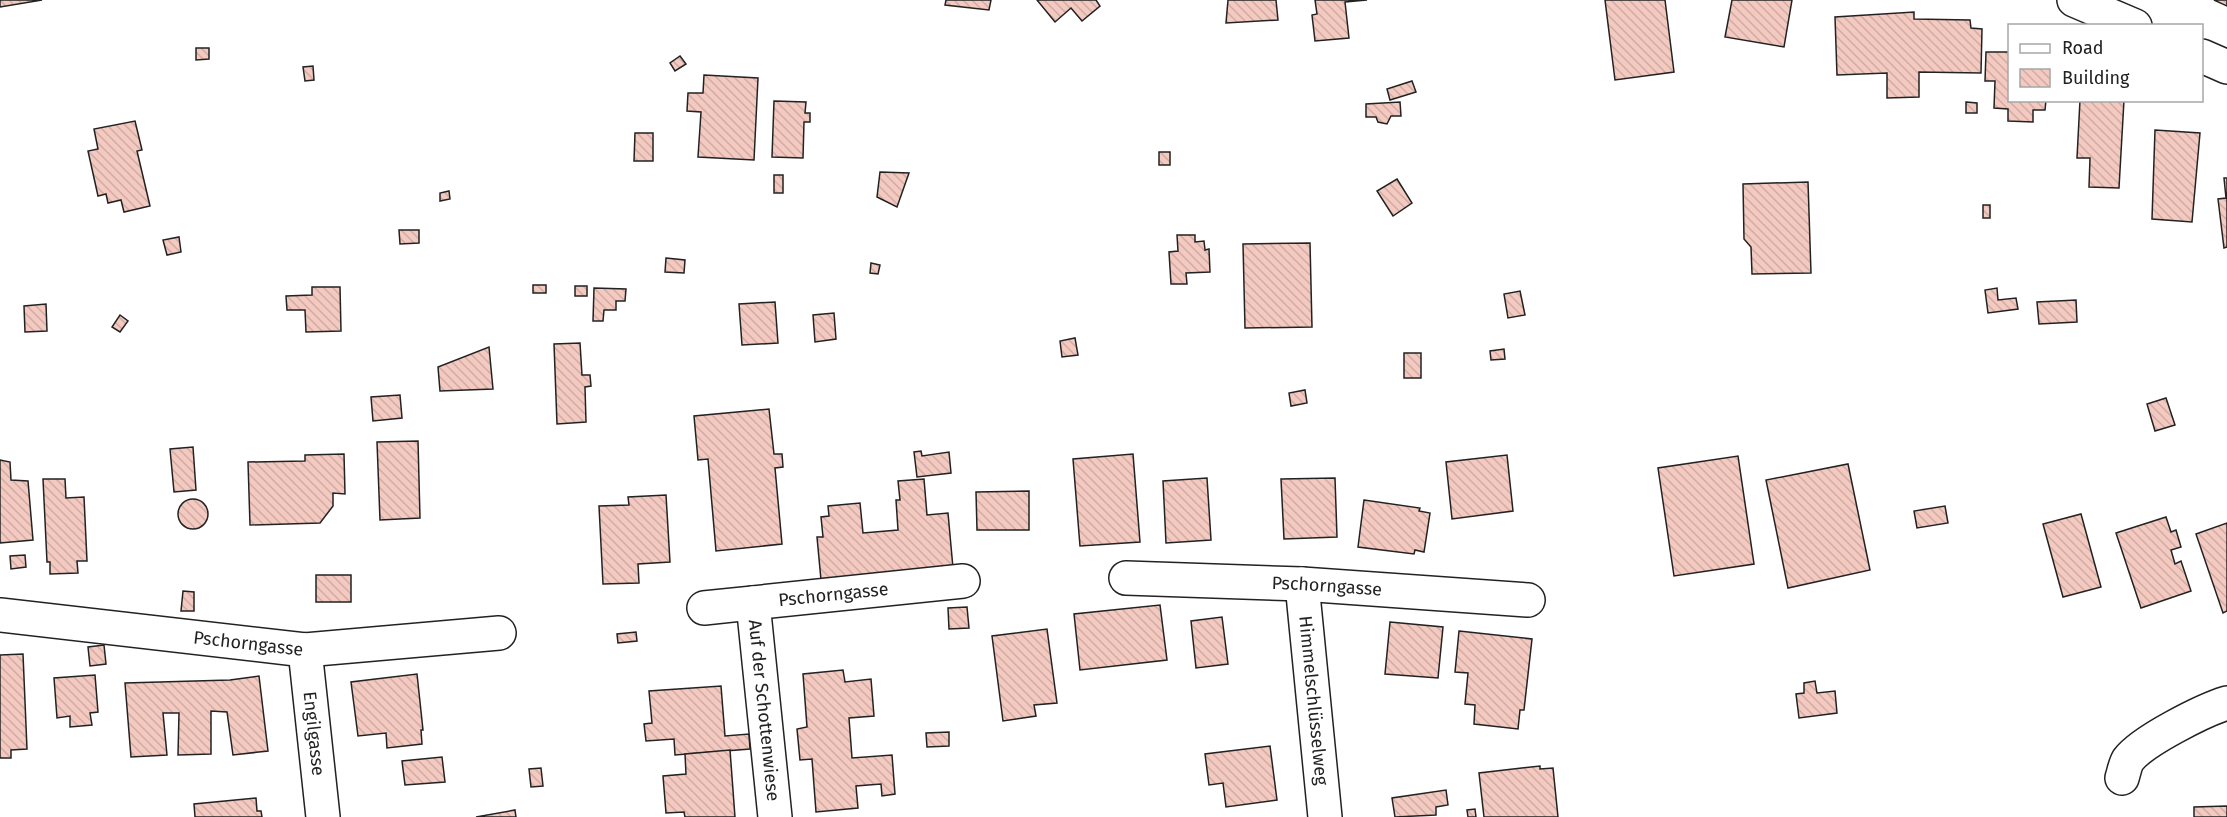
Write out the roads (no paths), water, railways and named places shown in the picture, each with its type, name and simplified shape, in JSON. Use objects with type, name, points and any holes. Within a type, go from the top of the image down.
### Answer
[{"type":"street","points":[[2074,0],[2130,24]]},
{"type":"street","points":[[2203,56],[2227,67]]},
{"type":"street","name":"Pschorngasse","points":[[1126,578],[1302,584],[1528,600]]},
{"type":"street","name":"Pschorngasse","points":[[704,608],[963,581]]},
{"type":"street","name":"Himmelschlüsselweg","points":[[1302,584],[1326,817]]},
{"type":"street","name":"Auf der Schottenwiese","points":[[753,603],[775,817]]},
{"type":"street","name":"Pschorngasse","points":[[0,615],[305,650],[499,633]]},
{"type":"street","name":"Engilgasse","points":[[305,650],[323,817]]},
{"type":"street","points":[[2122,778],[2127,761],[2142,747],[2227,703]]}]
